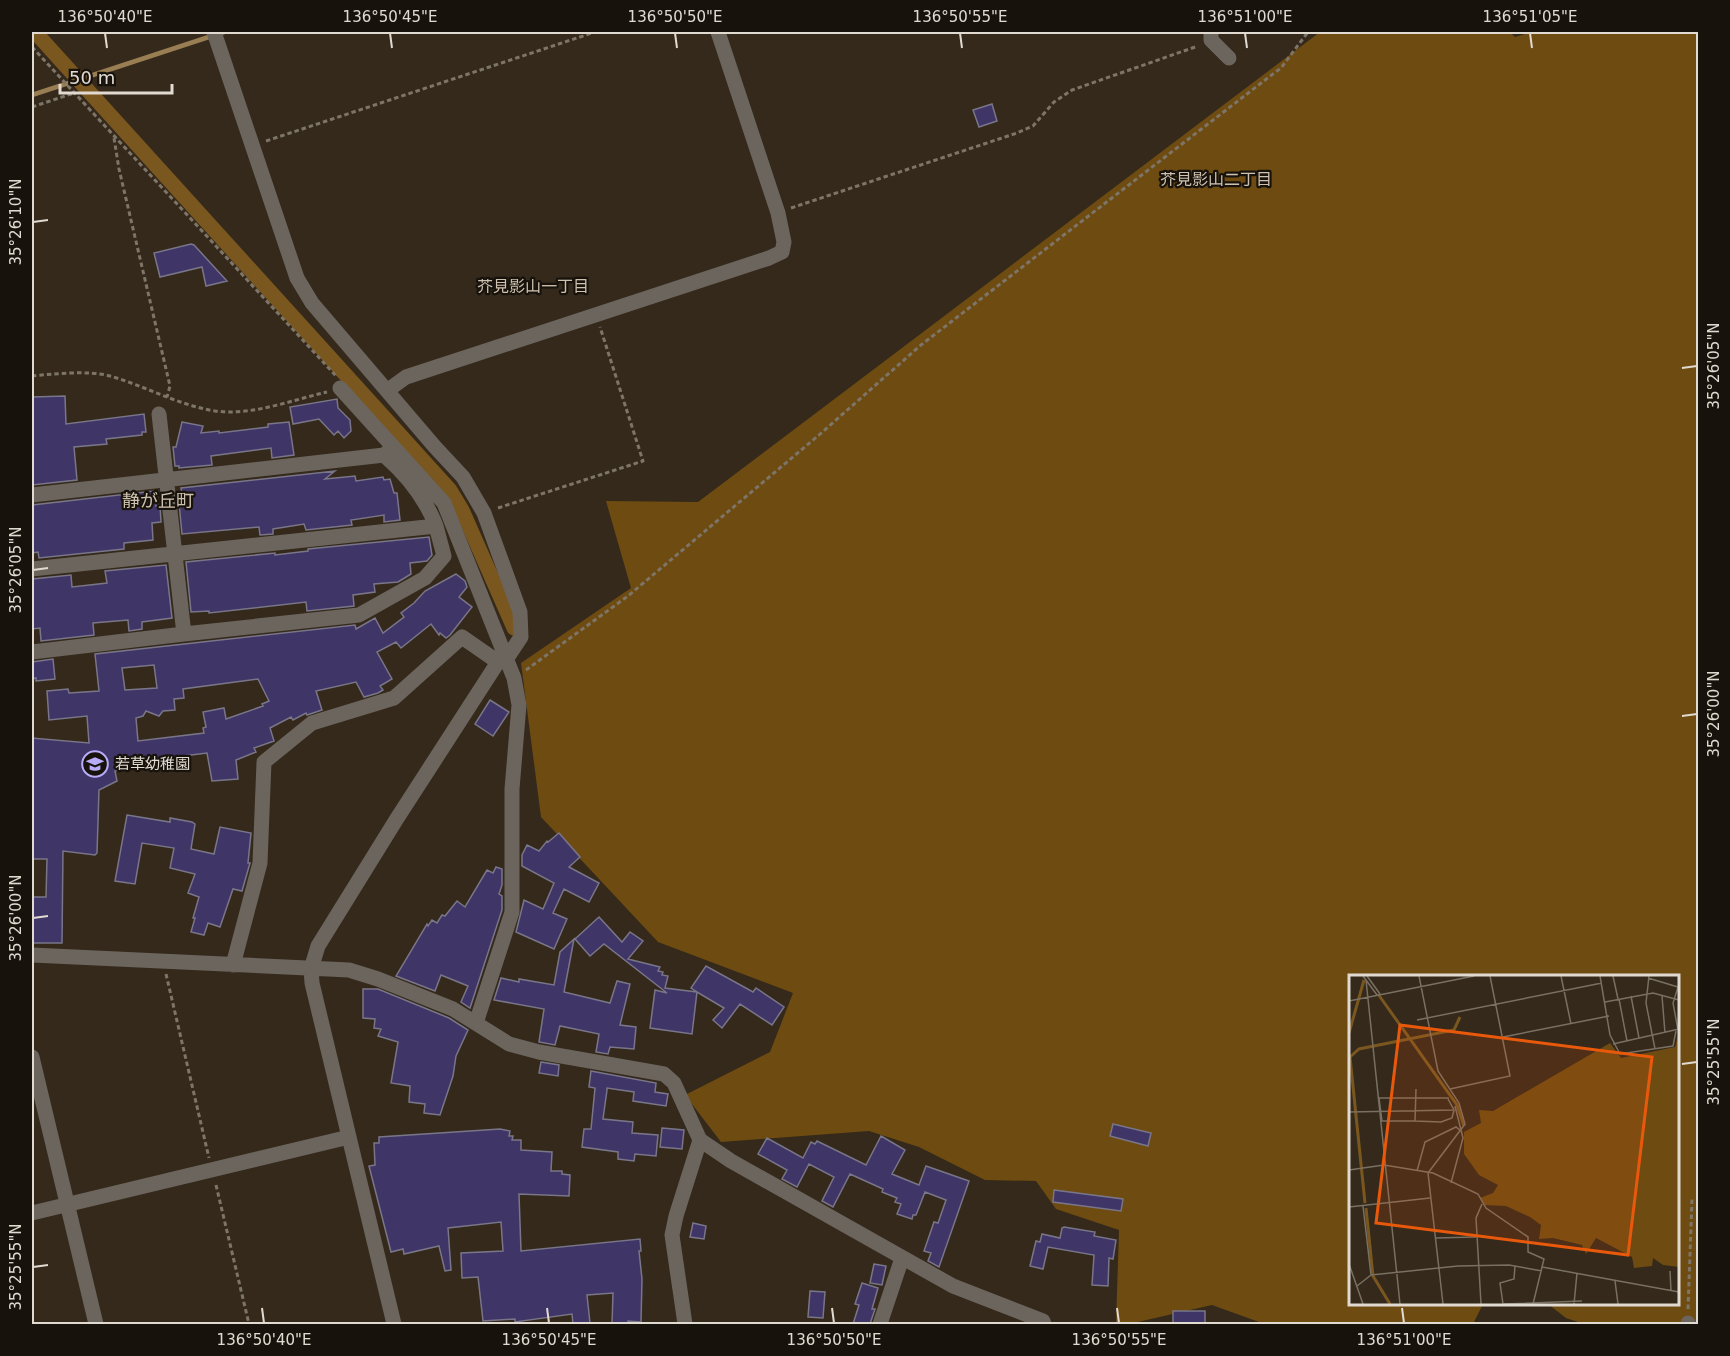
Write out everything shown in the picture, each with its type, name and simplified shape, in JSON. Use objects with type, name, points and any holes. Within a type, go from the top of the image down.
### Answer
[{"type":"street","points":[[388,390],[406,377],[782,252],[784,242],[778,213],[718,32]]},
{"type":"street","points":[[1211,36],[1229,58]]},
{"type":"street","points":[[215,37],[297,279],[312,303],[435,447],[464,477],[484,513],[520,612],[521,637],[503,660],[396,820],[318,946],[311,969],[312,983],[394,1324]]},
{"type":"street","points":[[32,652],[359,615],[425,578],[444,555],[429,508],[389,451],[340,388]]},
{"type":"street","points":[[159,414],[184,634]]},
{"type":"street","points":[[389,451],[444,503],[503,660],[514,678],[519,705],[512,789],[512,912],[476,1023]]},
{"type":"street","points":[[32,495],[389,451]]},
{"type":"street","points":[[32,569],[436,526]]},
{"type":"street","points":[[233,965],[260,863],[264,762],[312,723],[394,698],[462,637],[503,660]]},
{"type":"street","points":[[32,955],[349,970],[453,1009],[509,1044],[539,1052],[664,1074],[674,1083],[700,1140],[730,1161],[953,1286],[1043,1321],[1044,1324]]},
{"type":"street","points":[[32,1057],[96,1324]]},
{"type":"street","points":[[32,1213],[349,1137]]},
{"type":"street","points":[[685,1324],[672,1234],[700,1140]]},
{"type":"street","points":[[880,1324],[902,1258]]},
{"type":"path","points":[[253,146],[595,32]]},
{"type":"path","points":[[514,678],[628,596],[819,435],[921,345],[1281,68],[1308,32]]},
{"type":"path","points":[[778,213],[1017,133],[1034,126],[1054,102],[1072,90],[1211,36]]},
{"type":"path","points":[[32,47],[341,381],[340,388],[253,410],[214,411],[109,376],[97,374],[32,376]]},
{"type":"path","points":[[32,107],[74,93]]},
{"type":"path","points":[[113,136],[170,386],[167,397]]},
{"type":"path","points":[[484,513],[643,461],[596,314]]},
{"type":"path","points":[[163,961],[249,1324]]},
{"type":"path","points":[[1688,1324],[1692,1199]]},
{"type":"shaded area","points":[[1320,32],[1510,32],[1515,37],[1532,32],[1698,32],[1698,1324],[1584,1324],[1566,1318],[1549,1305],[1679,1305],[1679,975],[1349,975],[1349,1305],[1482,1305],[1473,1324],[1283,1324],[1259,1322],[1212,1305],[1129,1324],[1116,1324],[1119,1230],[1056,1209],[1036,1181],[985,1180],[919,1147],[869,1131],[721,1142],[685,1095],[770,1052],[793,993],[658,942],[541,817],[521,663],[631,588],[606,501],[698,502]]},
{"type":"building","points":[[992,104],[997,121],[979,127],[973,110]]},
{"type":"building","points":[[191,244],[227,281],[206,286],[202,267],[160,277],[154,253]]},
{"type":"building","points":[[65,396],[66,424],[144,414],[146,432],[142,432],[142,435],[106,439],[107,444],[74,447],[77,480],[32,485],[32,397]]},
{"type":"building","points":[[337,399],[338,408],[350,420],[351,431],[344,438],[338,431],[334,435],[319,419],[293,424],[290,407]]},
{"type":"building","points":[[182,422],[203,426],[201,433],[219,431],[219,433],[289,422],[294,455],[272,458],[271,448],[211,456],[212,465],[179,468],[175,466],[173,447],[176,447]]},
{"type":"building","points":[[335,471],[325,479],[355,476],[356,481],[383,477],[384,480],[390,479],[394,493],[397,493],[400,520],[384,522],[384,515],[351,520],[352,525],[306,530],[304,524],[273,529],[273,534],[260,535],[259,527],[182,534],[179,503],[183,502],[181,488]]},
{"type":"building","points":[[154,491],[156,506],[160,505],[161,522],[152,523],[153,540],[124,543],[124,549],[39,558],[38,552],[32,553],[32,505]]},
{"type":"building","points":[[429,537],[432,555],[427,561],[410,563],[411,574],[398,582],[374,584],[375,592],[353,595],[354,606],[307,611],[306,602],[209,613],[209,611],[191,612],[186,562],[275,553],[275,555],[308,551],[308,549]]},
{"type":"building","points":[[166,565],[172,618],[142,622],[142,629],[129,631],[128,620],[93,623],[94,635],[41,641],[40,628],[32,629],[32,579],[71,575],[72,587],[107,583],[105,571]]},
{"type":"building","points":[[456,574],[465,581],[467,587],[459,597],[472,607],[446,638],[440,633],[439,635],[431,624],[401,648],[396,642],[377,652],[392,679],[380,686],[383,690],[378,693],[364,697],[356,682],[316,691],[322,710],[307,715],[306,713],[293,720],[291,717],[270,728],[274,741],[254,748],[256,752],[236,760],[238,779],[212,781],[207,753],[175,757],[175,759],[115,771],[117,781],[99,790],[97,853],[95,855],[63,851],[62,943],[32,943],[32,897],[46,897],[47,859],[32,859],[32,738],[89,743],[87,716],[49,720],[47,691],[68,689],[69,693],[99,691],[95,654],[355,625],[356,629],[375,618],[383,633],[404,617],[401,613],[425,591]],"holes":[[[154,665],[157,688],[125,690],[122,668]],[[258,679],[269,701],[262,704],[263,706],[226,719],[224,708],[203,712],[206,727],[203,728],[204,733],[138,741],[136,718],[143,716],[146,711],[159,716],[163,711],[175,710],[174,699],[184,698],[183,689]]]},
{"type":"building","points":[[53,659],[55,679],[36,681],[36,678],[32,679],[32,662]]},
{"type":"building","points":[[490,700],[509,712],[493,736],[475,724]]},
{"type":"building","points":[[127,815],[170,822],[170,818],[192,822],[195,824],[191,849],[214,854],[220,827],[251,833],[248,863],[250,863],[242,891],[233,889],[220,927],[208,923],[204,935],[191,932],[199,897],[188,893],[195,874],[170,868],[174,848],[142,843],[135,884],[115,881]]},
{"type":"building","points":[[559,833],[580,857],[569,867],[599,883],[589,902],[564,889],[553,913],[567,919],[554,949],[516,932],[524,900],[543,909],[554,883],[522,866],[522,855],[527,845],[539,851],[547,841]]},
{"type":"building","points":[[496,867],[502,869],[502,885],[499,894],[502,896],[502,910],[470,1008],[461,1002],[468,986],[441,975],[435,991],[396,976],[427,924],[428,926],[432,920],[437,923],[457,901],[465,907],[487,870],[493,873]]},
{"type":"building","points":[[599,917],[622,942],[630,932],[643,941],[628,959],[660,967],[658,971],[668,976],[665,988],[697,992],[692,1034],[650,1028],[655,990],[667,993],[604,944],[590,956],[575,939]]},
{"type":"building","points":[[574,939],[564,992],[610,1003],[617,981],[630,984],[620,1025],[636,1027],[634,1049],[610,1047],[608,1054],[596,1052],[599,1034],[560,1026],[555,1045],[539,1042],[544,1009],[494,1000],[501,978],[554,985],[560,952]]},
{"type":"building","points":[[706,966],[753,992],[756,988],[784,1007],[772,1025],[740,1004],[722,1028],[713,1020],[724,1008],[691,988]]},
{"type":"building","points":[[363,989],[378,989],[449,1018],[468,1030],[456,1056],[453,1076],[440,1115],[424,1113],[425,1104],[409,1102],[410,1086],[391,1083],[398,1042],[378,1036],[381,1029],[374,1028],[375,1019],[363,1018]]},
{"type":"building","points":[[541,1062],[559,1065],[558,1076],[539,1073]]},
{"type":"building","points":[[591,1071],[656,1083],[655,1092],[668,1094],[666,1106],[633,1101],[634,1092],[607,1088],[603,1119],[633,1122],[632,1133],[658,1135],[656,1156],[635,1154],[634,1161],[618,1159],[618,1152],[582,1147],[584,1129],[591,1129],[595,1088],[589,1087]]},
{"type":"building","points":[[1113,1124],[1151,1133],[1148,1146],[1110,1136]]},
{"type":"building","points":[[662,1128],[684,1130],[682,1149],[660,1147]]},
{"type":"building","points":[[500,1129],[510,1131],[509,1136],[513,1136],[512,1140],[521,1140],[521,1150],[552,1152],[551,1171],[562,1171],[562,1174],[570,1175],[569,1196],[519,1194],[521,1251],[640,1239],[641,1322],[628,1321],[628,1324],[612,1324],[613,1293],[587,1295],[590,1323],[573,1324],[572,1314],[515,1322],[515,1319],[483,1321],[478,1277],[462,1278],[461,1253],[503,1251],[501,1222],[448,1228],[451,1270],[445,1271],[439,1246],[404,1254],[403,1249],[391,1252],[369,1166],[375,1165],[374,1143],[379,1143],[379,1137]]},
{"type":"building","points":[[881,1136],[905,1150],[892,1174],[919,1185],[926,1166],[969,1181],[939,1267],[928,1261],[931,1253],[924,1251],[934,1222],[938,1223],[946,1200],[925,1192],[916,1215],[913,1215],[912,1219],[897,1214],[901,1204],[895,1202],[897,1198],[850,1174],[833,1207],[822,1201],[834,1177],[809,1164],[797,1187],[782,1179],[787,1170],[758,1154],[767,1138],[803,1158],[811,1142],[815,1144],[817,1141],[866,1165]]},
{"type":"building","points":[[1054,1190],[1123,1199],[1121,1211],[1053,1202]]},
{"type":"building","points":[[693,1223],[706,1226],[704,1239],[690,1237]]},
{"type":"building","points":[[1064,1227],[1095,1232],[1094,1236],[1116,1240],[1113,1259],[1109,1258],[1108,1286],[1092,1285],[1094,1255],[1048,1247],[1043,1269],[1030,1266],[1036,1241],[1040,1242],[1042,1234],[1060,1238]]},
{"type":"building","points":[[874,1264],[886,1266],[882,1285],[870,1283]]},
{"type":"building","points":[[862,1283],[878,1288],[872,1309],[875,1309],[870,1324],[853,1324],[859,1305],[855,1304]]},
{"type":"building","points":[[810,1291],[825,1292],[823,1318],[808,1317]]},
{"type":"building","points":[[1173,1311],[1205,1311],[1205,1323],[1173,1324]]},
{"type":"waterway","points":[[35,32],[450,490],[462,510],[514,628]]},
{"type":"waterway","points":[[32,95],[224,32]]},
{"type":"place","name":"若草幼稚園","points":[[95,764]]},
{"type":"district","name":"芥見影山二丁目","points":[[1216,179]]},
{"type":"district","name":"芥見影山一丁目","points":[[533,286]]},
{"type":"district","name":"静が丘町","points":[[158,500]]}]
